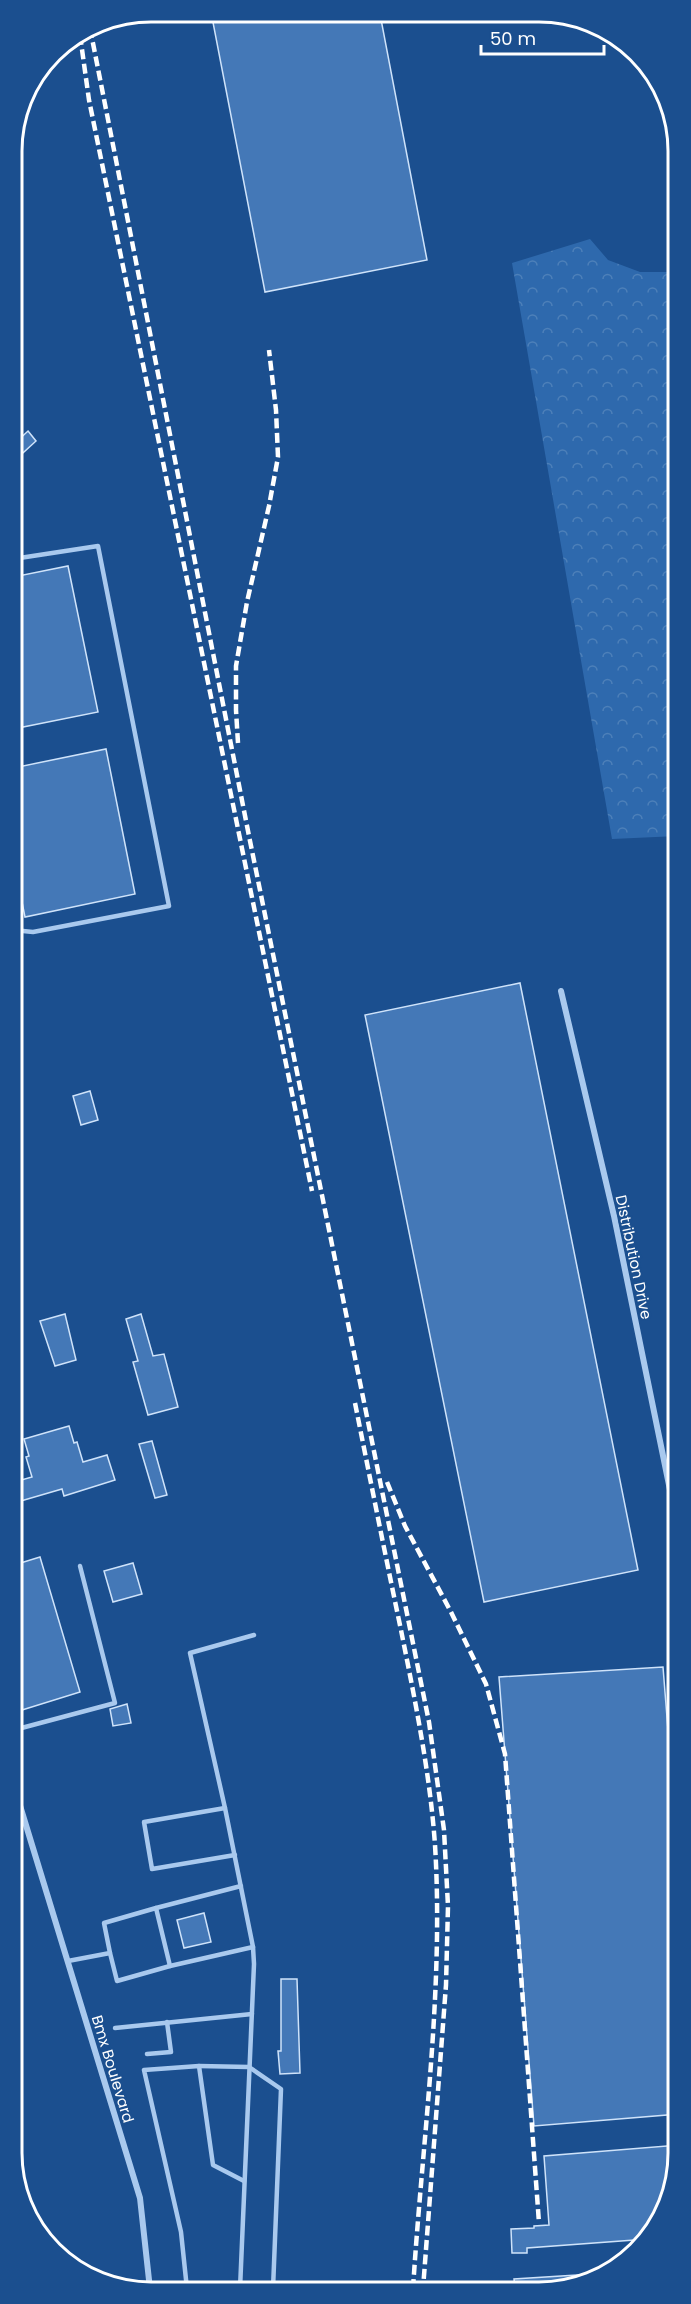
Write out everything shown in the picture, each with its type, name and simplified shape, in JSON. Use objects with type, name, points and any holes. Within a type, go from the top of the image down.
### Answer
[{"type":"street","name":"Distribution Drive","points":[[561,991],[614,1216],[668,1480]]},
{"type":"street","name":"Bmx Boulevard","points":[[22,1813],[140,2198],[149,2282]]},
{"type":"lane","points":[[23,558],[98,546],[169,906],[33,932],[23,931]]},
{"type":"lane","points":[[22,1728],[115,1703],[80,1566]]},
{"type":"lane","points":[[240,2282],[253,1947],[190,1653],[254,1635]]},
{"type":"lane","points":[[225,1808],[144,1822],[152,1869],[235,1855]]},
{"type":"lane","points":[[241,1886],[104,1923],[117,1981],[253,1947]]},
{"type":"lane","points":[[156,1908],[170,1966]]},
{"type":"lane","points":[[68,1961],[110,1953]]},
{"type":"lane","points":[[115,2028],[252,2014]]},
{"type":"lane","points":[[147,2055],[171,2052],[167,2022]]},
{"type":"lane","points":[[199,2066],[213,2165],[244,2181]]},
{"type":"lane","points":[[186,2282],[181,2232],[144,2070],[199,2066],[249,2067],[281,2089],[273,2282]]},
{"type":"green space","points":[[590,239],[608,260],[640,272],[668,272],[668,836],[612,839],[512,263]]},
{"type":"building","points":[[213,22],[382,22],[427,260],[265,292]]},
{"type":"building","points":[[28,431],[36,441],[23,453],[23,436]]},
{"type":"building","points":[[68,566],[98,712],[23,727],[23,575]]},
{"type":"building","points":[[106,749],[135,894],[25,917],[23,905],[23,766]]},
{"type":"building","points":[[520,983],[638,1570],[484,1602],[365,1015]]},
{"type":"building","points":[[90,1091],[98,1120],[81,1125],[73,1096]]},
{"type":"building","points":[[65,1314],[76,1360],[55,1366],[40,1321]]},
{"type":"building","points":[[141,1314],[153,1356],[164,1354],[178,1407],[148,1415],[133,1362],[138,1361],[126,1319]]},
{"type":"building","points":[[69,1426],[83,1462],[107,1455],[115,1480],[64,1496],[62,1489],[22,1501],[22,1480],[32,1477],[24,1439]]},
{"type":"building","points":[[152,1441],[167,1495],[155,1498],[139,1444]]},
{"type":"building","points":[[40,1557],[80,1692],[22,1710],[22,1562]]},
{"type":"building","points":[[133,1563],[142,1594],[113,1602],[104,1571]]},
{"type":"building","points":[[663,1667],[668,1730],[668,2115],[534,2126],[499,1677]]},
{"type":"building","points":[[127,1704],[131,1723],[113,1726],[110,1709]]},
{"type":"building","points":[[204,1913],[211,1942],[184,1948],[177,1920]]},
{"type":"building","points":[[281,1979],[297,1979],[300,2073],[280,2074],[278,2051],[281,2051]]},
{"type":"building","points":[[668,2146],[667,2169],[659,2202],[647,2224],[634,2240],[527,2248],[527,2253],[512,2253],[511,2229],[549,2225],[544,2156]]},
{"type":"building","points":[[582,2275],[539,2282],[514,2282],[514,2279]]},
{"type":"railway","points":[[92,37],[249,836],[429,1722],[444,1830],[448,1906],[446,1985],[424,2282]]},
{"type":"railway","points":[[81,43],[89,100],[312,1191]]},
{"type":"railway","points":[[238,743],[236,666],[247,602],[278,457],[276,410],[269,350]]},
{"type":"railway","points":[[355,1403],[417,1710],[430,1791],[435,1845],[437,1955],[431,2067],[414,2282]]},
{"type":"railway","points":[[387,1482],[405,1526],[486,1684],[505,1754],[539,2223]]}]
